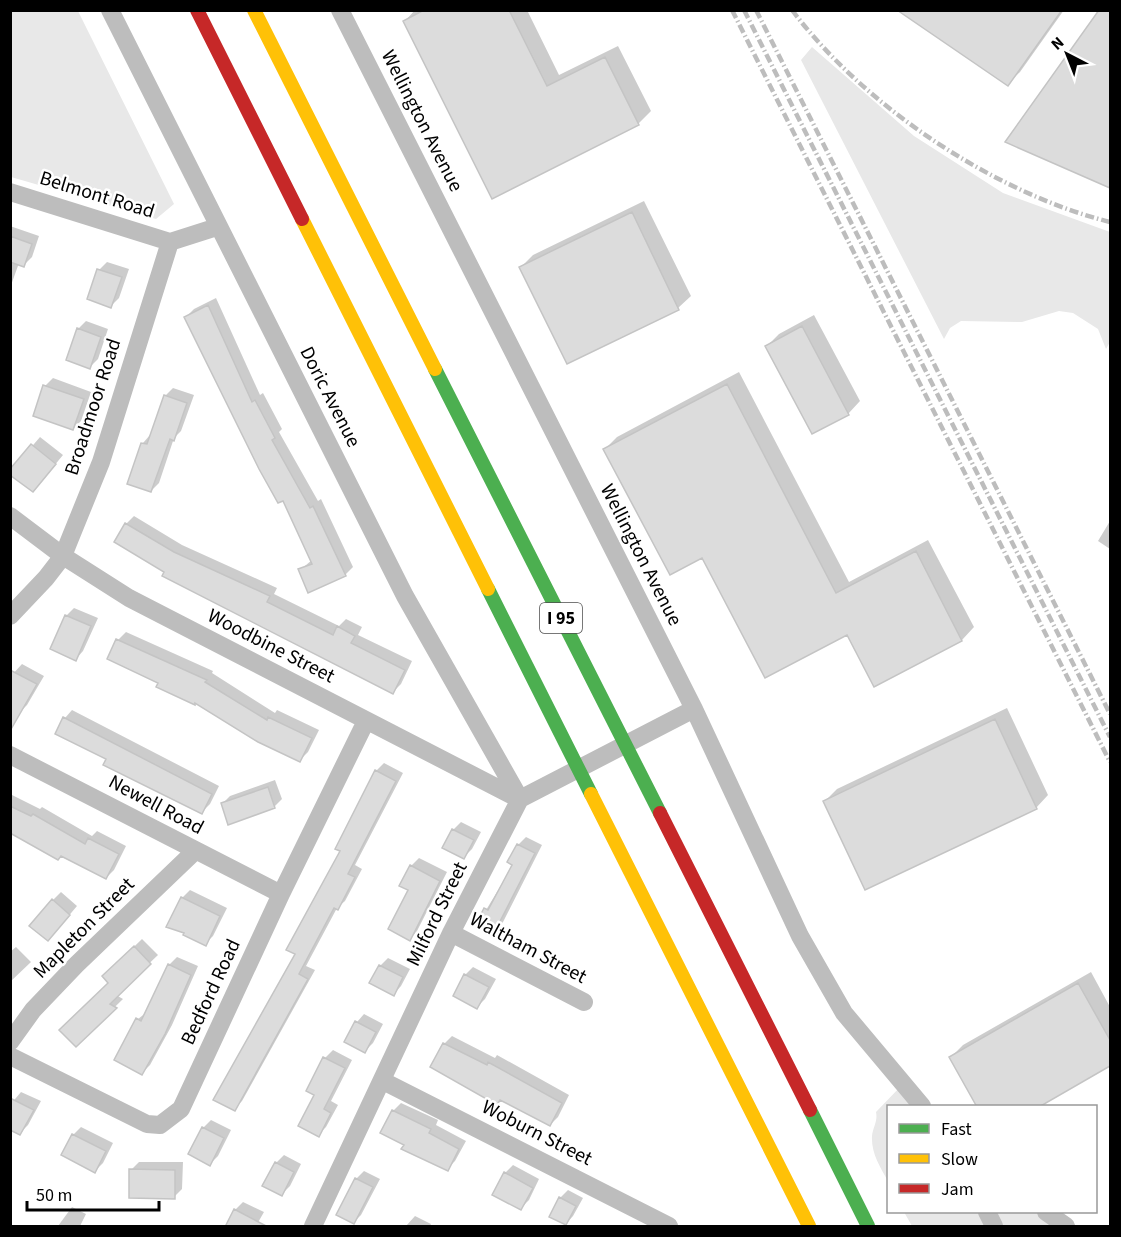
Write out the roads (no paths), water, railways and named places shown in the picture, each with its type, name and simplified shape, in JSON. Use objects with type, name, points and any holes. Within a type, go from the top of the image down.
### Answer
[{"type":"highway","name":"I 95","points":[[197,10],[809,1227]]},
{"type":"highway","name":"I 95","points":[[254,10],[868,1227]]},
{"type":"street","name":"Doric Avenue","points":[[110,10],[217,227],[405,596],[520,799]]},
{"type":"street","name":"Wellington Avenue","points":[[340,10],[694,709],[800,936],[844,1012],[920,1105]]},
{"type":"street","name":"Belmont Road","points":[[10,192],[170,242]]},
{"type":"street","points":[[170,242],[217,227]]},
{"type":"street","name":"Broadmoor Road","points":[[10,616],[63,556],[101,462],[170,242]]},
{"type":"street","name":"Woodbine Street","points":[[10,516],[63,556],[173,622],[520,799]]},
{"type":"street","points":[[520,799],[694,709]]},
{"type":"street","name":"Bedford Road","points":[[10,1056],[147,1124],[160,1125],[181,1109],[281,894],[366,721]]},
{"type":"street","name":"Newell Road","points":[[10,755],[195,851],[231,866],[281,894]]},
{"type":"street","name":"Milford Street","points":[[315,1226],[451,933],[520,799]]},
{"type":"street","name":"Mapleton Street","points":[[10,1042],[33,1010],[76,965],[195,851]]},
{"type":"street","name":"Waltham Street","points":[[451,933],[584,1002]]},
{"type":"street","name":"Woburn Street","points":[[383,1081],[669,1227]]},
{"type":"street","points":[[987,1213],[994,1227]]},
{"type":"street","points":[[1047,1213],[1066,1227]]},
{"type":"railway","points":[[732,10],[1110,762]]},
{"type":"railway","points":[[744,10],[1110,737]]},
{"type":"railway","points":[[756,10],[1110,714]]},
{"type":"railway","points":[[792,10],[856,80],[934,141],[1022,190],[1066,209],[1110,222]]}]
